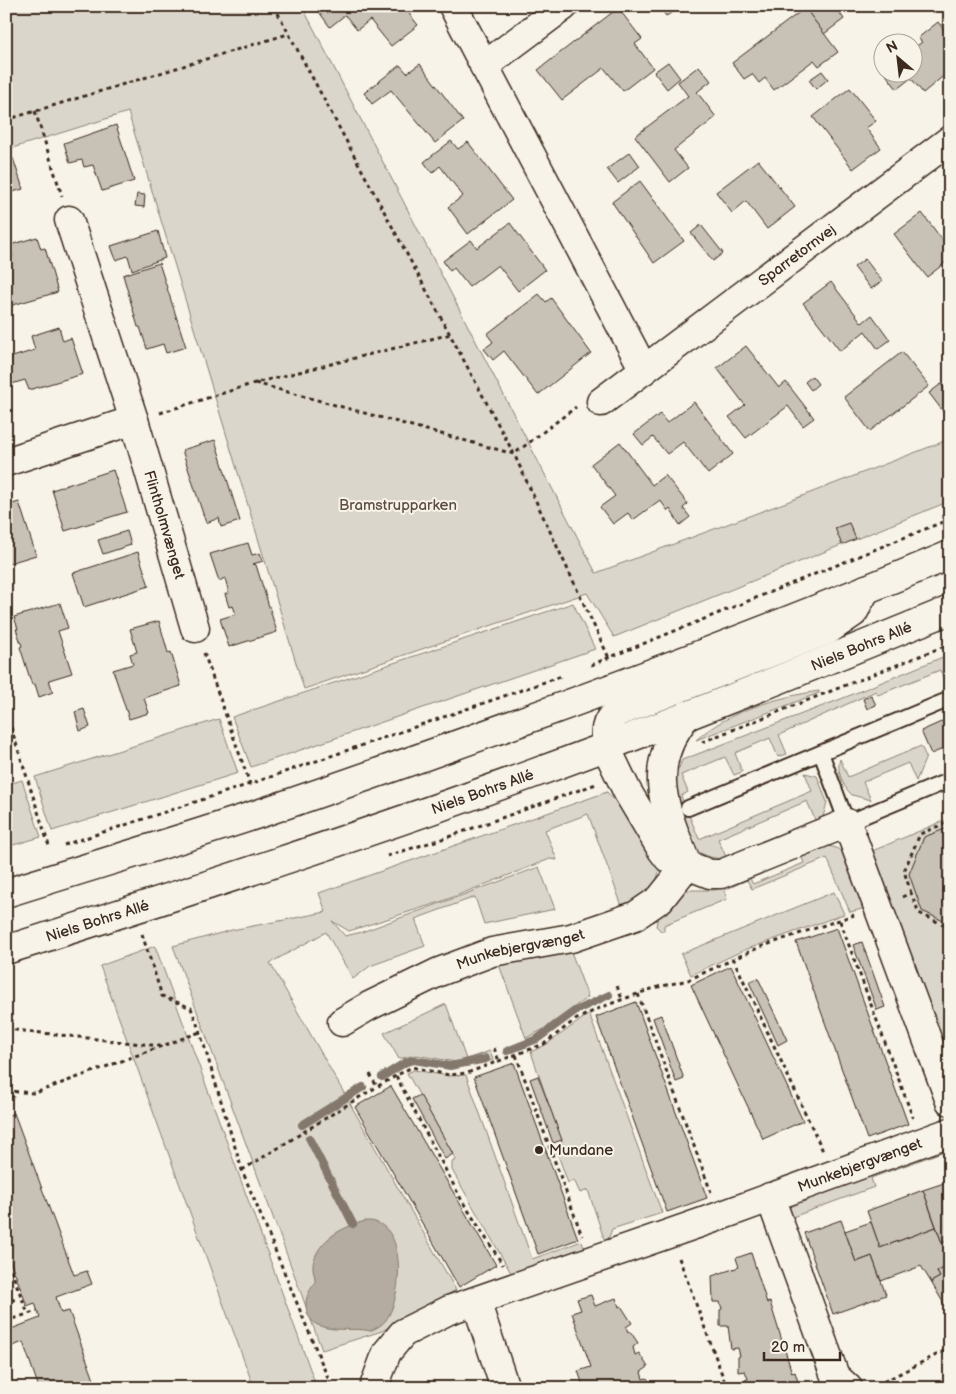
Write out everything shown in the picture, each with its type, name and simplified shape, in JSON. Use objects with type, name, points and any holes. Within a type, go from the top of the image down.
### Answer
[{"type":"street","points":[[453,6],[644,370]]},
{"type":"street","points":[[484,66],[564,6]]},
{"type":"street","name":"Sparretornvej","points":[[600,402],[950,140]]},
{"type":"street","name":"Flintholmvænget","points":[[69,220],[134,420],[195,628]]},
{"type":"street","points":[[6,462],[134,420]]},
{"type":"street","points":[[6,893],[259,813],[452,746],[866,589],[950,555]]},
{"type":"street","points":[[866,589],[853,613],[828,630],[616,713],[609,718],[605,730],[606,746],[627,791],[664,854],[668,858],[710,874],[721,874],[847,823],[950,1101]]},
{"type":"street","name":"Niels Bohrs Allé","points":[[6,950],[134,909],[606,746],[950,610]]},
{"type":"street","points":[[687,715],[672,739],[665,757],[662,793],[670,825],[687,865]]},
{"type":"street","name":"Munkebjergvænget","points":[[342,1022],[369,1006],[438,972],[492,952],[572,938],[635,916],[660,899],[687,865]]},
{"type":"street","name":"Munkebjergvænget","points":[[376,1384],[387,1352],[402,1333],[449,1310],[670,1234],[950,1132]]},
{"type":"street","points":[[770,1197],[835,1376],[848,1388]]},
{"type":"street","points":[[476,1301],[505,1388]]},
{"type":"lane","points":[[688,808],[950,699]]},
{"type":"lane","points":[[821,753],[847,823],[950,780]]},
{"type":"path","points":[[274,6],[514,454],[609,658]]},
{"type":"path","points":[[6,120],[288,34]]},
{"type":"path","points":[[35,111],[69,220]]},
{"type":"path","points":[[134,420],[255,383],[451,334]]},
{"type":"path","points":[[255,383],[514,454]]},
{"type":"path","points":[[514,454],[585,400],[600,402]]},
{"type":"path","points":[[584,668],[950,519]]},
{"type":"path","points":[[195,628],[250,784]]},
{"type":"path","points":[[788,709],[950,644]]},
{"type":"path","points":[[41,852],[250,784],[565,674]]},
{"type":"path","points":[[6,712],[50,849]]},
{"type":"path","points":[[950,821],[920,834],[904,871],[919,913],[950,928]]},
{"type":"path","points":[[242,1170],[412,1068],[458,1074],[499,1061],[544,1044],[584,1015],[638,994],[688,980],[733,958],[840,921],[912,893]]},
{"type":"path","points":[[134,909],[162,996],[191,1008],[242,1170],[332,1388]]},
{"type":"path","points":[[840,921],[922,1142]]},
{"type":"path","points":[[733,958],[834,1175]]},
{"type":"path","points":[[617,986],[622,1000]]},
{"type":"path","points":[[638,994],[720,1216]]},
{"type":"path","points":[[6,1029],[160,1046]]},
{"type":"path","points":[[6,1091],[35,1093],[200,1032]]},
{"type":"path","points":[[494,1048],[499,1061]]},
{"type":"path","points":[[516,1055],[590,1260]]},
{"type":"path","points":[[370,1074],[378,1087]]},
{"type":"path","points":[[396,1076],[461,1199],[517,1286]]},
{"type":"path","points":[[6,1105],[18,1092]]},
{"type":"path","points":[[670,1234],[727,1388]]},
{"type":"path","points":[[6,1266],[9,1265],[28,1314]]},
{"type":"path","points":[[6,1282],[15,1304]]},
{"type":"path","points":[[6,1322],[37,1311]]},
{"type":"path","points":[[879,1388],[883,1382],[950,1348]]},
{"type":"green space","name":"Bramstrupparken","points":[[6,6],[302,6],[596,573],[950,439],[950,501],[614,637],[587,593],[304,689],[128,112],[6,150]]},
{"type":"green space","points":[[573,603],[595,649],[251,767],[232,717]]},
{"type":"green space","points":[[950,654],[950,686],[947,687],[940,670],[878,695],[876,691],[779,735],[787,754],[778,757],[770,738],[735,753],[742,772],[734,775],[725,757],[681,775],[688,792],[681,796],[699,839],[812,791],[805,773],[817,776],[827,802],[823,817],[816,822],[807,801],[718,839],[727,859],[710,857],[697,851],[689,841],[679,816],[674,771],[679,768],[682,760],[841,699]]},
{"type":"green space","points":[[819,691],[819,693],[696,740],[738,713],[771,701]]},
{"type":"green space","points":[[219,719],[238,773],[52,831],[35,777]]},
{"type":"green space","points":[[921,746],[926,757],[916,781],[908,763],[863,782],[871,800],[852,795],[843,783],[839,768],[840,759],[848,777]]},
{"type":"green space","points":[[22,780],[41,837],[6,847],[6,785]]},
{"type":"green space","points":[[607,792],[628,816],[659,870],[658,877],[651,888],[635,900],[622,906],[588,814],[545,830],[557,860],[550,859],[440,902],[349,931],[332,921],[345,936],[362,932],[539,867],[555,909],[484,924],[475,897],[415,919],[425,946],[370,966],[353,979],[326,932],[270,963],[456,1290],[382,1331],[322,1350],[173,946],[232,930],[326,912],[319,893]]},
{"type":"green space","points":[[950,818],[950,1072],[870,852]]},
{"type":"green space","points":[[824,846],[837,848],[847,856],[866,908],[850,912],[827,858],[752,889],[747,880],[724,890],[727,899],[664,925],[664,931],[661,931],[656,926],[658,916],[684,890],[715,890],[749,877],[753,884],[804,863],[801,855]]},
{"type":"green space","points":[[834,892],[844,914],[742,951],[691,975],[681,954]]},
{"type":"green space","points":[[155,946],[317,1388],[254,1388],[100,966]]},
{"type":"green space","points":[[570,949],[588,997],[542,1030],[526,1038],[498,962]]},
{"type":"green space","points":[[446,1004],[466,1059],[490,1051],[493,1060],[489,1061],[486,1054],[456,1062],[416,1055],[399,1059],[384,1033]]},
{"type":"green space","points":[[589,1014],[662,1213],[612,1229],[606,1245],[588,1190],[580,1193],[574,1180],[568,1183],[557,1152],[564,1149],[531,1052],[547,1044]]},
{"type":"green space","points":[[414,1070],[449,1076],[466,1075],[532,1259],[582,1241],[586,1252],[514,1278],[452,1170],[452,1162],[456,1160],[407,1073]]},
{"type":"green space","points":[[950,1146],[950,1149],[871,1178],[874,1187],[787,1219],[789,1209],[796,1202]]},
{"type":"shaded area","points":[[366,1221],[380,1224],[389,1232],[395,1245],[398,1261],[398,1278],[392,1309],[384,1322],[370,1331],[326,1328],[317,1325],[311,1320],[306,1304],[309,1293],[315,1283],[313,1264],[316,1255],[320,1247],[333,1235],[349,1226]]},
{"type":"building","points":[[327,6],[403,6],[418,25],[391,46],[370,20],[357,30],[345,15],[330,27],[319,12]]},
{"type":"building","points":[[659,6],[683,6],[666,16]]},
{"type":"building","points":[[808,6],[835,6],[844,19],[824,34],[805,8]]},
{"type":"building","points":[[618,8],[642,39],[635,44],[653,68],[623,91],[604,68],[562,100],[538,70]]},
{"type":"building","points":[[805,8],[838,52],[819,66],[814,60],[774,90],[765,78],[759,83],[752,74],[744,79],[732,63]]},
{"type":"building","points":[[938,22],[950,38],[950,76],[947,73],[923,93],[914,82],[924,82],[924,33]]},
{"type":"building","points":[[668,62],[680,78],[667,89],[654,72]]},
{"type":"building","points":[[420,64],[463,121],[435,143],[391,90],[372,104],[364,93],[400,65],[407,73]]},
{"type":"building","points":[[699,66],[711,81],[697,92],[716,117],[674,150],[688,168],[670,182],[635,136],[688,96],[678,82]]},
{"type":"building","points":[[822,71],[828,79],[816,89],[809,80]]},
{"type":"building","points":[[892,82],[906,82],[897,89]]},
{"type":"building","points":[[850,88],[876,121],[866,128],[881,148],[853,169],[813,117]]},
{"type":"building","points":[[116,125],[134,181],[102,191],[93,165],[84,167],[82,160],[70,163],[64,143]]},
{"type":"building","points":[[451,141],[458,149],[468,142],[512,200],[468,234],[448,207],[463,196],[440,166],[432,173],[424,162]]},
{"type":"building","points":[[630,152],[640,166],[618,183],[607,169]]},
{"type":"building","points":[[13,158],[23,189],[6,194],[6,160]]},
{"type":"building","points":[[758,160],[795,207],[767,229],[746,201],[732,213],[716,192]]},
{"type":"building","points":[[640,181],[684,241],[654,263],[612,202]]},
{"type":"building","points":[[137,194],[145,195],[144,207],[135,206]]},
{"type":"building","points":[[922,213],[950,250],[950,259],[927,277],[894,234]]},
{"type":"building","points":[[510,223],[545,270],[518,291],[498,265],[469,287],[454,268],[450,271],[443,261],[471,240],[477,248]]},
{"type":"building","points":[[701,225],[723,253],[713,261],[691,233]]},
{"type":"building","points":[[158,231],[165,258],[132,270],[128,256],[116,260],[111,246]]},
{"type":"building","points":[[37,237],[41,249],[45,248],[58,292],[6,307],[6,259],[13,257],[10,245]]},
{"type":"building","points":[[865,259],[882,281],[871,289],[854,267]]},
{"type":"building","points":[[159,263],[186,347],[166,353],[163,344],[147,349],[140,327],[138,327],[123,275]]},
{"type":"building","points":[[831,282],[862,323],[872,315],[890,340],[878,349],[865,331],[840,351],[803,303]]},
{"type":"building","points":[[539,294],[546,302],[551,298],[591,353],[538,395],[504,351],[493,360],[484,349],[493,342],[487,334]]},
{"type":"building","points":[[59,327],[63,341],[71,338],[83,374],[29,390],[25,380],[8,385],[6,359],[35,350],[31,336]]},
{"type":"building","points":[[746,346],[779,388],[786,382],[814,418],[803,426],[788,406],[746,438],[729,417],[745,405],[717,368]]},
{"type":"building","points":[[902,352],[929,386],[870,431],[844,397]]},
{"type":"building","points":[[812,376],[818,384],[811,390],[805,382]]},
{"type":"building","points":[[941,384],[950,395],[948,418],[929,393]]},
{"type":"building","points":[[694,402],[733,454],[708,474],[683,442],[667,454],[653,437],[643,445],[634,434],[660,414],[667,423]]},
{"type":"building","points":[[215,440],[240,521],[221,527],[219,518],[206,523],[182,450]]},
{"type":"building","points":[[620,442],[652,485],[665,475],[688,504],[683,508],[690,517],[680,525],[670,509],[668,511],[660,500],[633,520],[628,513],[613,524],[600,507],[615,496],[591,464]]},
{"type":"building","points":[[113,470],[127,512],[65,531],[52,490]]},
{"type":"building","points":[[19,502],[36,555],[6,564],[6,506]]},
{"type":"building","points":[[849,523],[856,539],[842,545],[835,528]]},
{"type":"building","points":[[127,531],[131,545],[103,554],[98,540]]},
{"type":"building","points":[[248,543],[252,555],[260,553],[263,561],[253,564],[256,565],[277,632],[229,647],[220,619],[236,614],[233,606],[229,607],[225,594],[229,593],[225,578],[219,581],[210,554]]},
{"type":"building","points":[[138,552],[149,586],[84,607],[73,573]]},
{"type":"building","points":[[60,603],[68,628],[58,631],[72,673],[49,680],[53,692],[39,697],[35,684],[32,685],[20,647],[22,646],[14,617]]},
{"type":"building","points":[[159,621],[168,653],[171,652],[181,686],[144,698],[149,713],[129,719],[113,670],[133,664],[130,654],[137,652],[130,629]]},
{"type":"building","points":[[871,695],[876,705],[867,709],[863,699]]},
{"type":"building","points":[[84,709],[90,727],[80,731],[75,712]]},
{"type":"building","points":[[950,718],[950,746],[931,754],[921,731]]},
{"type":"building","points":[[950,827],[950,924],[922,911],[909,874],[924,837]]},
{"type":"building","points":[[837,928],[908,1124],[867,1139],[796,942]]},
{"type":"building","points":[[862,942],[885,1007],[877,1010],[853,945]]},
{"type":"building","points":[[731,966],[803,1121],[763,1139],[691,985]]},
{"type":"building","points":[[758,978],[787,1040],[778,1045],[749,982]]},
{"type":"building","points":[[636,1002],[707,1198],[667,1212],[596,1017]]},
{"type":"building","points":[[661,1015],[684,1079],[676,1082],[653,1018]]},
{"type":"building","points":[[514,1063],[578,1239],[538,1254],[474,1077]]},
{"type":"building","points":[[538,1076],[562,1140],[553,1143],[530,1079]]},
{"type":"building","points":[[391,1086],[496,1265],[459,1287],[355,1107]]},
{"type":"building","points":[[420,1095],[453,1154],[445,1159],[412,1099]]},
{"type":"building","points":[[14,1113],[74,1275],[87,1271],[92,1284],[56,1297],[61,1313],[69,1311],[97,1388],[39,1388],[23,1342],[10,1347],[6,1335],[6,1331],[40,1318],[35,1303],[27,1306],[6,1249],[6,1116]]},
{"type":"building","points":[[950,1181],[950,1240],[942,1243],[923,1190]]},
{"type":"building","points":[[923,1190],[936,1227],[880,1248],[867,1211]]},
{"type":"building","points":[[841,1220],[856,1262],[872,1256],[886,1295],[833,1314],[804,1233]]},
{"type":"building","points":[[871,1222],[880,1248],[936,1227],[942,1243],[950,1240],[950,1264],[937,1272],[940,1277],[931,1282],[921,1266],[881,1281],[872,1256],[856,1262],[845,1231]]},
{"type":"building","points":[[751,1253],[767,1303],[770,1302],[792,1373],[795,1372],[800,1388],[745,1388],[745,1380],[748,1379],[745,1371],[738,1372],[738,1357],[740,1356],[738,1348],[731,1349],[728,1326],[720,1326],[720,1310],[722,1309],[720,1302],[713,1302],[712,1276],[739,1267],[736,1258]]},
{"type":"building","points":[[950,1264],[950,1314],[931,1282],[940,1277],[937,1272]]},
{"type":"building","points":[[591,1295],[595,1306],[616,1298],[619,1307],[621,1306],[632,1323],[626,1327],[638,1343],[633,1347],[635,1355],[639,1353],[648,1367],[641,1372],[643,1379],[647,1378],[653,1388],[584,1388],[578,1371],[591,1367],[572,1313],[581,1310],[577,1299]]},
{"type":"building","points":[[950,1379],[950,1388],[929,1388],[929,1386]]},
{"type":"waterway","points":[[507,1051],[537,1039],[575,1011],[609,995]]},
{"type":"waterway","points":[[382,1077],[406,1062],[414,1060],[450,1066],[486,1059]]},
{"type":"waterway","points":[[302,1125],[363,1087]]},
{"type":"waterway","points":[[309,1138],[353,1224]]},
{"type":"place","name":"Mundane","points":[[539,1150]]}]
